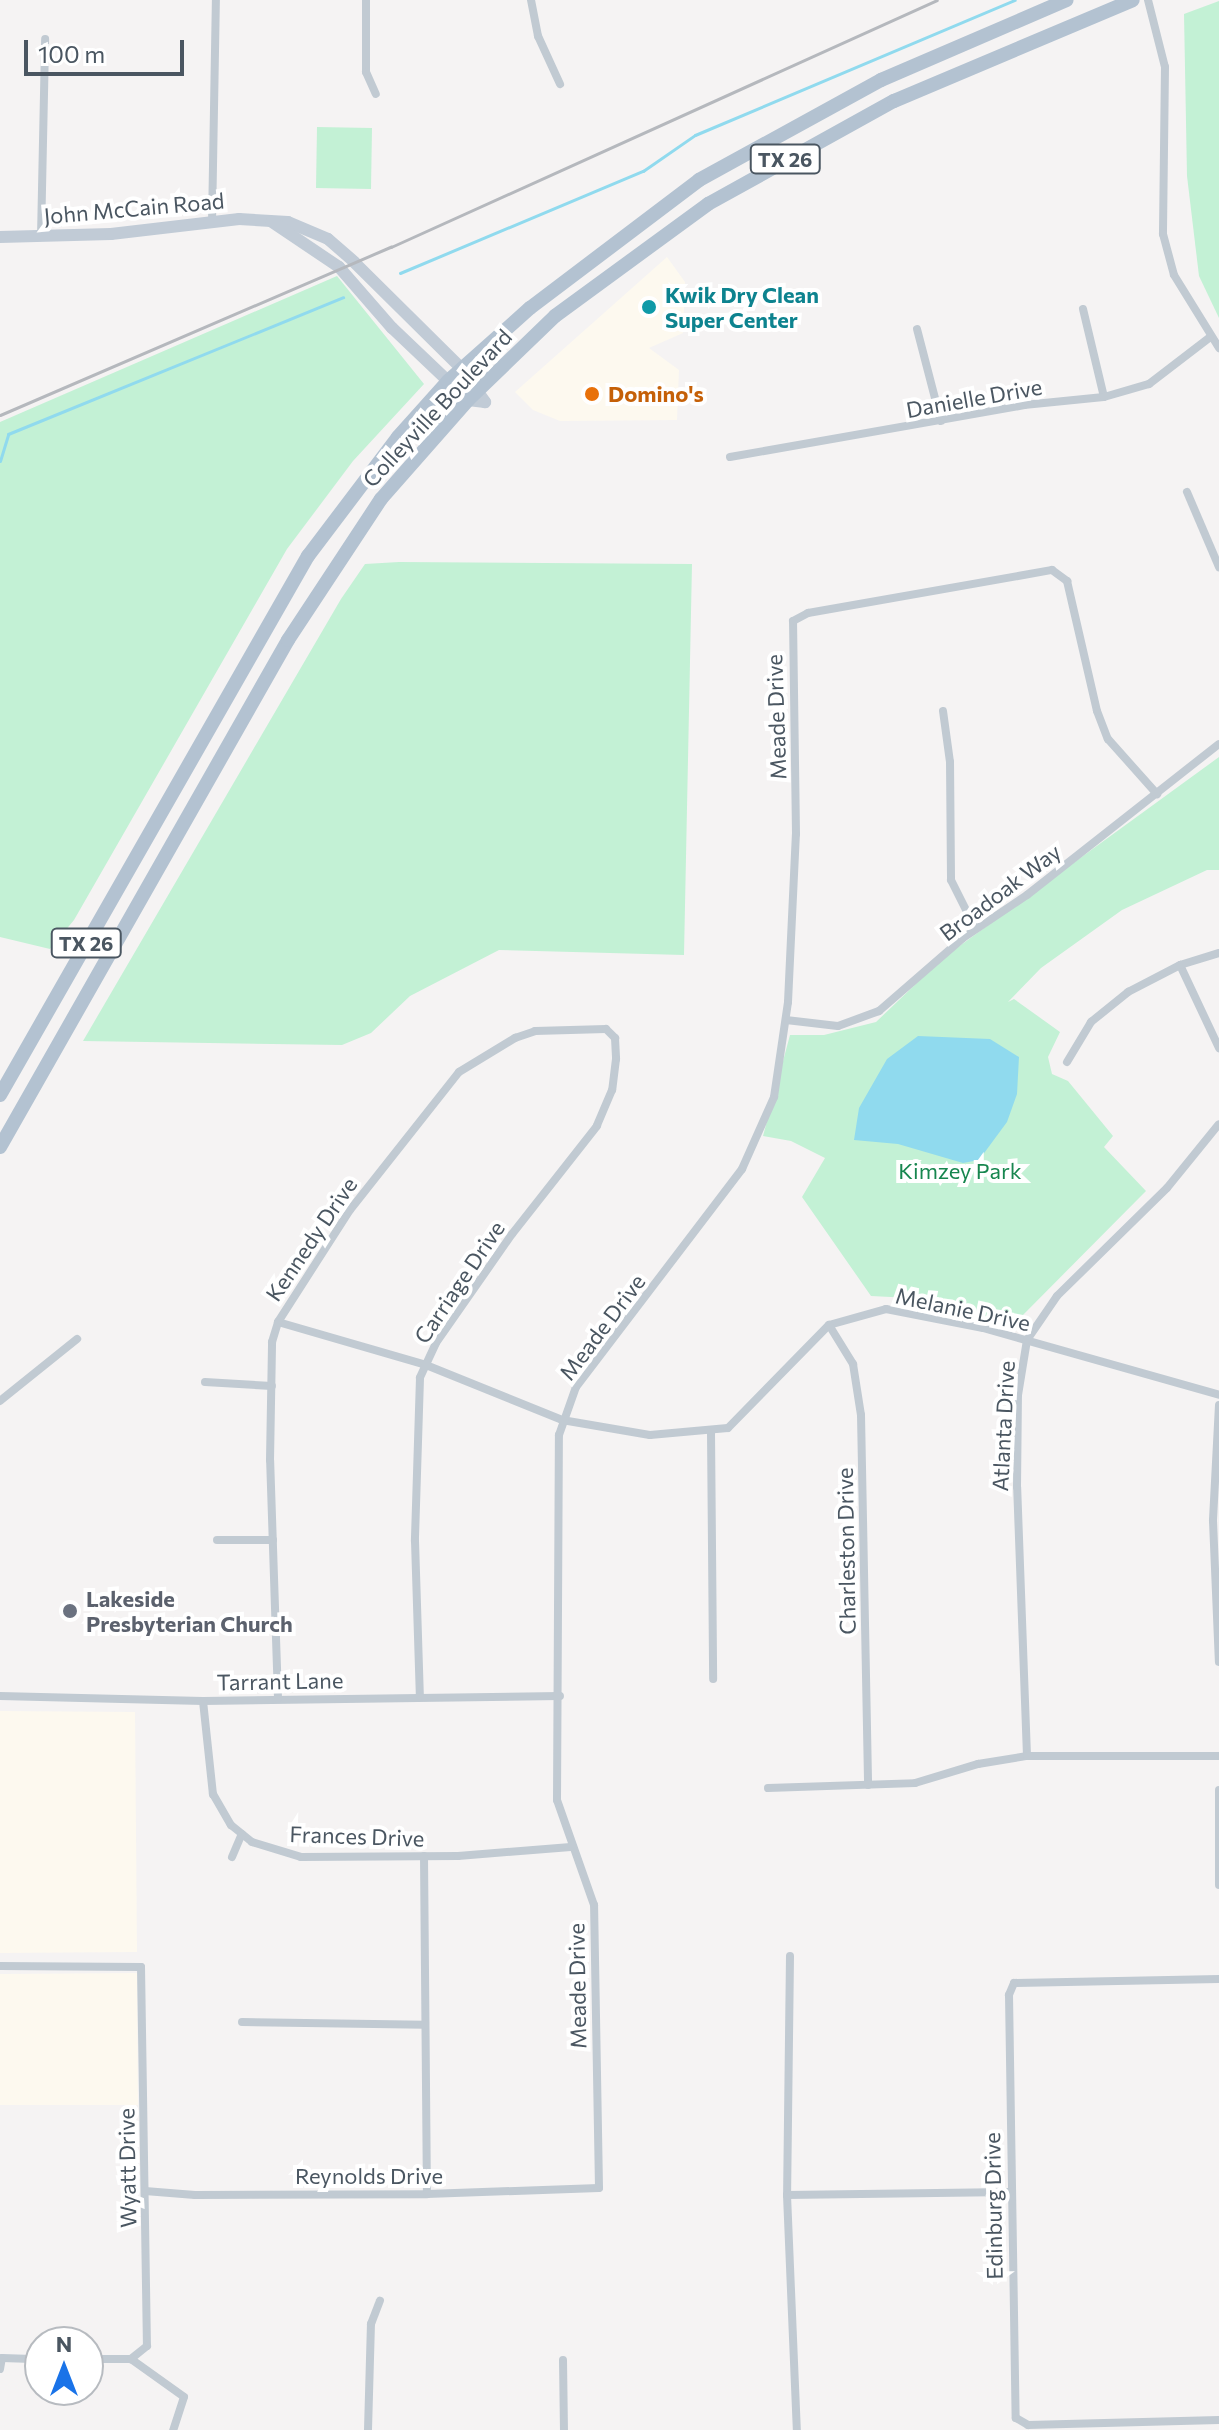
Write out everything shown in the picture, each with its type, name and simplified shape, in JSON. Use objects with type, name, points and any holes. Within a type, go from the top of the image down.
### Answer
[{"type":"main road","name":"Colleyville Boulevard","points":[[0,1095],[315,545],[398,437],[448,381],[575,271],[699,180],[881,80],[1067,0]]},
{"type":"main road","name":"Colleyville Boulevard","points":[[0,1147],[188,813],[356,534],[468,400],[555,316],[708,204],[894,101],[1133,0]]},
{"type":"main road","points":[[272,222],[339,267],[392,328],[468,400]]},
{"type":"main road","name":"John McCain Road","points":[[0,237],[41,237],[212,223],[288,222],[328,239],[481,388]]},
{"type":"main road","points":[[167,801],[188,813]]},
{"type":"street","points":[[212,223],[216,0]]},
{"type":"street","points":[[366,0],[366,72],[376,94]]},
{"type":"street","points":[[531,0],[538,36],[560,84]]},
{"type":"street","points":[[1148,0],[1165,67],[1163,234],[1174,275],[1209,338],[1219,348]]},
{"type":"street","points":[[41,237],[45,39]]},
{"type":"street","points":[[1083,309],[1104,397]]},
{"type":"street","points":[[917,329],[931,367],[941,421]]},
{"type":"street","name":"Danielle Drive","points":[[730,457],[1104,397],[1149,384],[1209,338]]},
{"type":"street","points":[[1187,492],[1219,567]]},
{"type":"street","name":"Meade Drive","points":[[594,2191],[602,2180],[594,1905],[571,1847],[557,1800],[562,1420],[583,1378],[742,1169],[774,1097],[786,1020],[796,834],[793,621],[808,613],[1046,570],[1061,574],[1079,617],[1089,680],[1108,739],[1157,794]]},
{"type":"street","points":[[943,711],[950,762],[951,880],[975,928]]},
{"type":"street","name":"Broadoak Way","points":[[786,1020],[838,1026],[879,1011],[975,928],[1027,895],[1219,744]]},
{"type":"street","points":[[1067,1062],[1091,1022],[1128,992],[1180,965],[1219,953]]},
{"type":"street","points":[[1180,965],[1219,1048]]},
{"type":"street","name":"Carriage Drive","points":[[420,1696],[416,1418],[426,1365],[512,1234],[597,1126],[612,1090],[615,1038],[606,1029],[535,1031],[501,1045]]},
{"type":"street","name":"Kennedy Drive","points":[[278,1698],[272,1386],[278,1322],[413,1125],[459,1072],[501,1045]]},
{"type":"street","name":"Atlanta Drive","points":[[1027,1756],[1017,1487],[1018,1395],[1027,1340],[1057,1296],[1167,1188],[1219,1124]]},
{"type":"street","name":"Melanie Drive","points":[[829,1325],[886,1309],[1027,1340],[1219,1395]]},
{"type":"street","points":[[278,1322],[426,1365],[562,1420],[650,1435],[711,1432],[740,1420],[829,1325]]},
{"type":"street","name":"Charleston Drive","points":[[829,1325],[853,1364],[861,1415],[868,1785]]},
{"type":"street","points":[[0,1401],[77,1339]]},
{"type":"street","points":[[205,1382],[272,1386]]},
{"type":"street","points":[[1219,1405],[1213,1521],[1219,1662]]},
{"type":"street","points":[[711,1432],[713,1679]]},
{"type":"street","points":[[217,1540],[273,1540]]},
{"type":"street","name":"Tarrant Lane","points":[[0,1696],[203,1701],[560,1696]]},
{"type":"street","name":"Frances Drive","points":[[203,1701],[208,1777],[222,1813],[242,1834],[262,1846],[301,1857],[424,1856],[571,1847]]},
{"type":"street","points":[[768,1788],[915,1783],[978,1764],[1027,1756],[1219,1756]]},
{"type":"street","points":[[1219,1790],[1219,1885]]},
{"type":"street","points":[[232,1857],[242,1834]]},
{"type":"street","points":[[424,1856],[427,2194]]},
{"type":"street","points":[[790,1956],[787,2195],[797,2430]]},
{"type":"street","name":"Wyatt Drive","points":[[0,1966],[141,1967],[149,2332],[142,2354],[131,2359]]},
{"type":"street","name":"Edinburg Drive","points":[[1219,1979],[1010,1986],[1014,2410],[1021,2423],[1219,2420]]},
{"type":"street","points":[[242,2022],[425,2025]]},
{"type":"street","name":"Reynolds Drive","points":[[145,2191],[195,2195],[594,2191]]},
{"type":"street","points":[[787,2195],[1010,2192]]},
{"type":"street","points":[[368,2430],[371,2324],[380,2301]]},
{"type":"street","points":[[0,2369],[2,2358],[24,2359]]},
{"type":"street","points":[[104,2359],[131,2359],[184,2397],[173,2430]]},
{"type":"street","points":[[563,2360],[564,2430]]},
{"type":"shaded area","points":[[667,257],[685,282],[683,333],[649,348],[679,370],[677,420],[560,421],[533,410],[515,392]]},
{"type":"shaded area","points":[[0,1711],[135,1712],[137,1952],[0,1953]]},
{"type":"shaded area","points":[[137,1973],[138,2105],[0,2105],[0,1974]]},
{"type":"green space","points":[[1219,1],[1219,318],[1199,276],[1187,176],[1184,14]]},
{"type":"green space","points":[[317,127],[372,128],[371,189],[316,188]]},
{"type":"green space","points":[[337,276],[424,384],[353,461],[287,549],[74,920],[50,949],[0,937],[0,422]]},
{"type":"green space","points":[[365,564],[692,564],[684,955],[499,950],[410,996],[371,1033],[342,1045],[83,1041],[341,599]]},
{"type":"green space","name":"Kimzey Park","points":[[1219,757],[1219,870],[1207,870],[1122,910],[1041,968],[1008,1002],[1014,999],[1060,1032],[1048,1057],[1052,1074],[1068,1081],[1113,1136],[1104,1147],[1146,1191],[1014,1324],[911,1298],[871,1296],[802,1197],[825,1158],[791,1141],[763,1136],[790,1035],[824,1035],[876,1022],[943,958]]},
{"type":"water","points":[[918,1036],[990,1039],[1019,1057],[1017,1094],[1007,1122],[979,1160],[963,1163],[898,1144],[854,1140],[859,1108],[887,1059]]},
{"type":"waterway","points":[[400,273],[643,171],[695,135],[1015,0]]},
{"type":"waterway","points":[[0,461],[8,434],[343,297]]},
{"type":"railway","points":[[0,415],[391,247],[937,0]]},
{"type":"place","name":"Kwik Dry Clean Super Center","points":[[649,307]]},
{"type":"place","name":"Domino's","points":[[592,394]]},
{"type":"place","name":"Lakeside Presbyterian Church","points":[[70,1611]]}]
